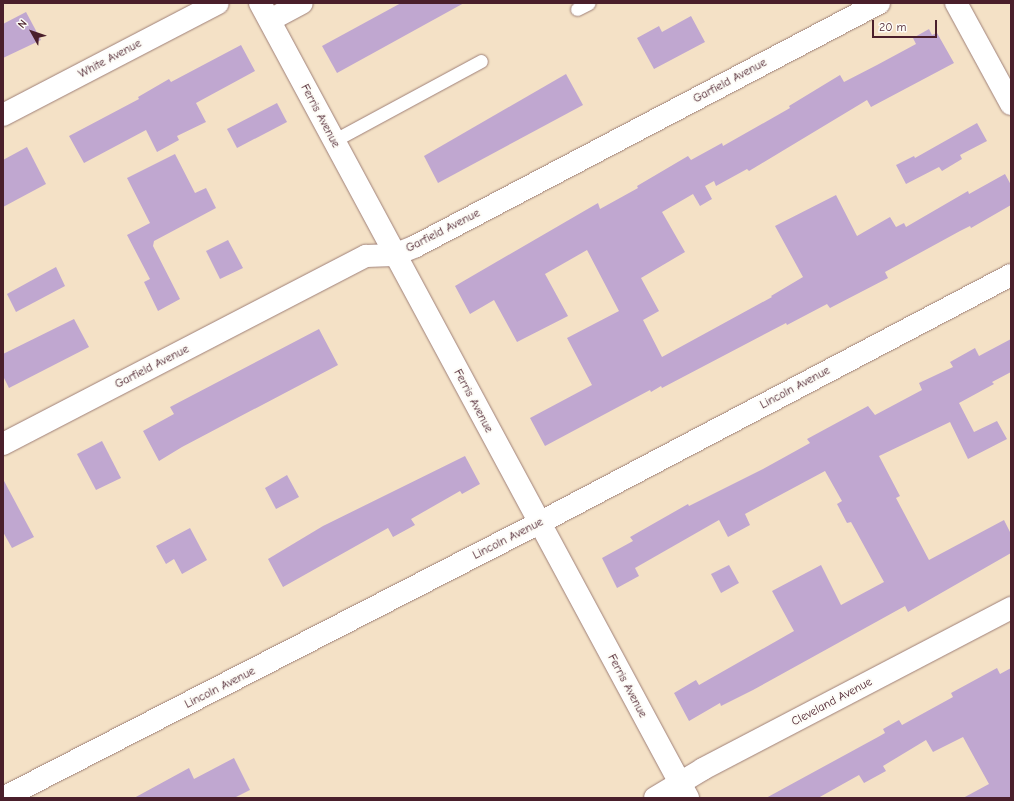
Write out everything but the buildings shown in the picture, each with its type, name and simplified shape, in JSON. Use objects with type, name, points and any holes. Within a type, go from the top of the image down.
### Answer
[{"type":"street","name":"White Avenue","points":[[3,115],[218,3]]},
{"type":"street","points":[[265,12],[302,3]]},
{"type":"street","name":"Garfield Avenue","points":[[3,444],[366,256],[394,255],[879,3]]},
{"type":"street","points":[[956,3],[1011,104]]},
{"type":"street","name":"Ferris Avenue","points":[[265,12],[394,255],[684,791]]},
{"type":"street","name":"Lincoln Avenue","points":[[3,798],[539,523],[1011,275]]},
{"type":"street","name":"Cleveland Avenue","points":[[655,798],[684,791],[1011,608]]},
{"type":"lane","points":[[577,9],[589,3]]},
{"type":"lane","points":[[333,141],[481,61]]}]
